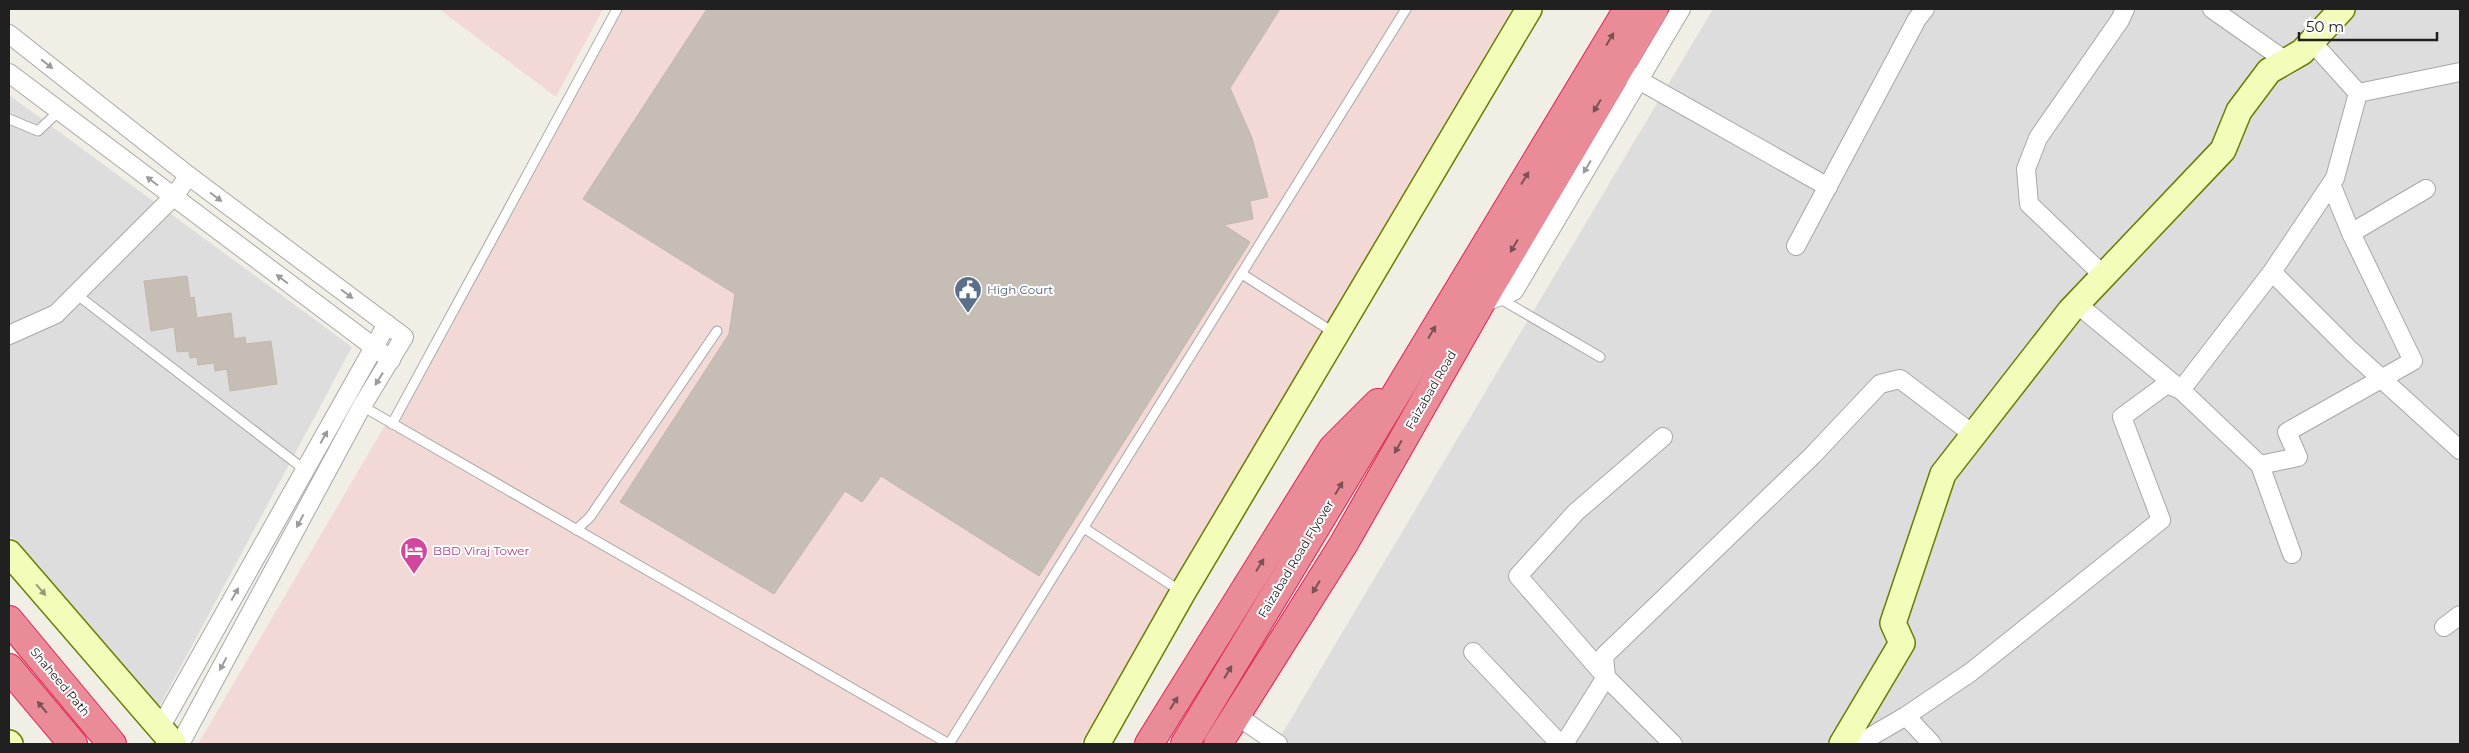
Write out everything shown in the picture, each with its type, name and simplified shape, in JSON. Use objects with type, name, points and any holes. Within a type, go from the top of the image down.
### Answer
[{"type":"highway","points":[[1149,744],[1333,448],[1407,374],[1628,9]]},
{"type":"highway","name":"Faizabad Road","points":[[1218,744],[1343,545],[1489,300],[1629,74],[1640,34],[1654,9]]},
{"type":"highway","name":"Faizabad Road Flyover","points":[[1185,744],[1407,374]]},
{"type":"highway","name":"Shaheed Path","points":[[9,620],[112,744]]},
{"type":"highway","points":[[9,668],[73,744]]},
{"type":"street","points":[[1096,744],[1183,592],[1529,9]]},
{"type":"street","points":[[1681,9],[1629,74],[1828,187]]},
{"type":"street","points":[[1796,246],[1917,19],[1925,9]]},
{"type":"street","points":[[2104,276],[2029,204],[2026,169],[2038,138],[2120,20],[2125,9]]},
{"type":"street","points":[[2212,9],[2286,62]]},
{"type":"street","points":[[1842,744],[1902,643],[1892,623],[1943,474],[2077,304],[2223,150],[2239,111],[2269,71],[2302,52],[2342,9]]},
{"type":"street","points":[[9,34],[189,176],[404,337],[362,406],[180,744]]},
{"type":"street","points":[[2312,42],[2358,93]]},
{"type":"street","points":[[2358,93],[2460,72]]},
{"type":"street","points":[[9,73],[58,112],[391,360]]},
{"type":"street","points":[[2180,390],[2272,272],[2335,178],[2358,93]]},
{"type":"street","points":[[9,335],[56,314],[172,197],[189,176]]},
{"type":"street","points":[[2260,465],[2298,457],[2287,432],[2412,361],[2351,233],[2331,184]]},
{"type":"street","points":[[2351,233],[2426,189]]},
{"type":"street","points":[[2272,272],[2351,351],[2383,378],[2460,450]]},
{"type":"street","points":[[2077,304],[2180,390],[2260,465],[2292,554]]},
{"type":"street","points":[[9,553],[167,736],[305,470],[387,324]]},
{"type":"street","points":[[1564,744],[1606,677],[1604,656],[1812,455],[1880,384],[1900,380],[1974,435]]},
{"type":"street","points":[[1858,744],[1906,716],[1971,672],[2161,520],[2122,417],[2167,384],[2180,390]]},
{"type":"street","points":[[1663,437],[1576,512],[1518,576],[1606,677],[1674,744]]},
{"type":"street","points":[[2444,627],[2460,615]]},
{"type":"street","points":[[1473,652],[1560,744]]},
{"type":"street","points":[[1236,715],[1278,744]]},
{"type":"street","points":[[1906,716],[1932,744]]},
{"type":"lane","points":[[392,424],[617,9]]},
{"type":"lane","points":[[362,406],[949,744],[1406,9]]},
{"type":"lane","points":[[9,119],[38,131],[58,112]]},
{"type":"lane","points":[[1242,274],[1336,334]]},
{"type":"lane","points":[[76,294],[305,470]]},
{"type":"lane","points":[[1489,300],[1600,357]]},
{"type":"lane","points":[[576,530],[590,517],[717,331]]},
{"type":"lane","points":[[1084,528],[1183,592]]},
{"type":"shaded area","points":[[439,9],[603,9],[556,97]]},
{"type":"shaded area","points":[[611,9],[1512,9],[1080,744],[198,744],[438,335]]},
{"type":"shaded area","points":[[1713,9],[2460,9],[2460,744],[1276,744]]},
{"type":"shaded area","points":[[9,95],[352,347],[158,709],[9,535]]},
{"type":"building","name":"High Court","points":[[707,9],[1280,9],[1230,88],[1252,138],[1268,197],[1250,201],[1253,219],[1224,225],[1250,242],[1039,576],[881,476],[862,502],[845,491],[774,594],[620,502],[729,334],[735,294],[583,199]]},
{"type":"building","points":[[187,276],[190,298],[194,297],[197,318],[231,313],[234,339],[245,337],[246,344],[271,341],[277,384],[230,391],[227,369],[215,371],[214,363],[198,365],[197,357],[190,358],[189,351],[177,352],[174,327],[151,331],[144,281]]},
{"type":"place","name":"High Court","points":[[968,314]]},
{"type":"place","name":"BBD Viraj Tower","points":[[414,575]]}]
